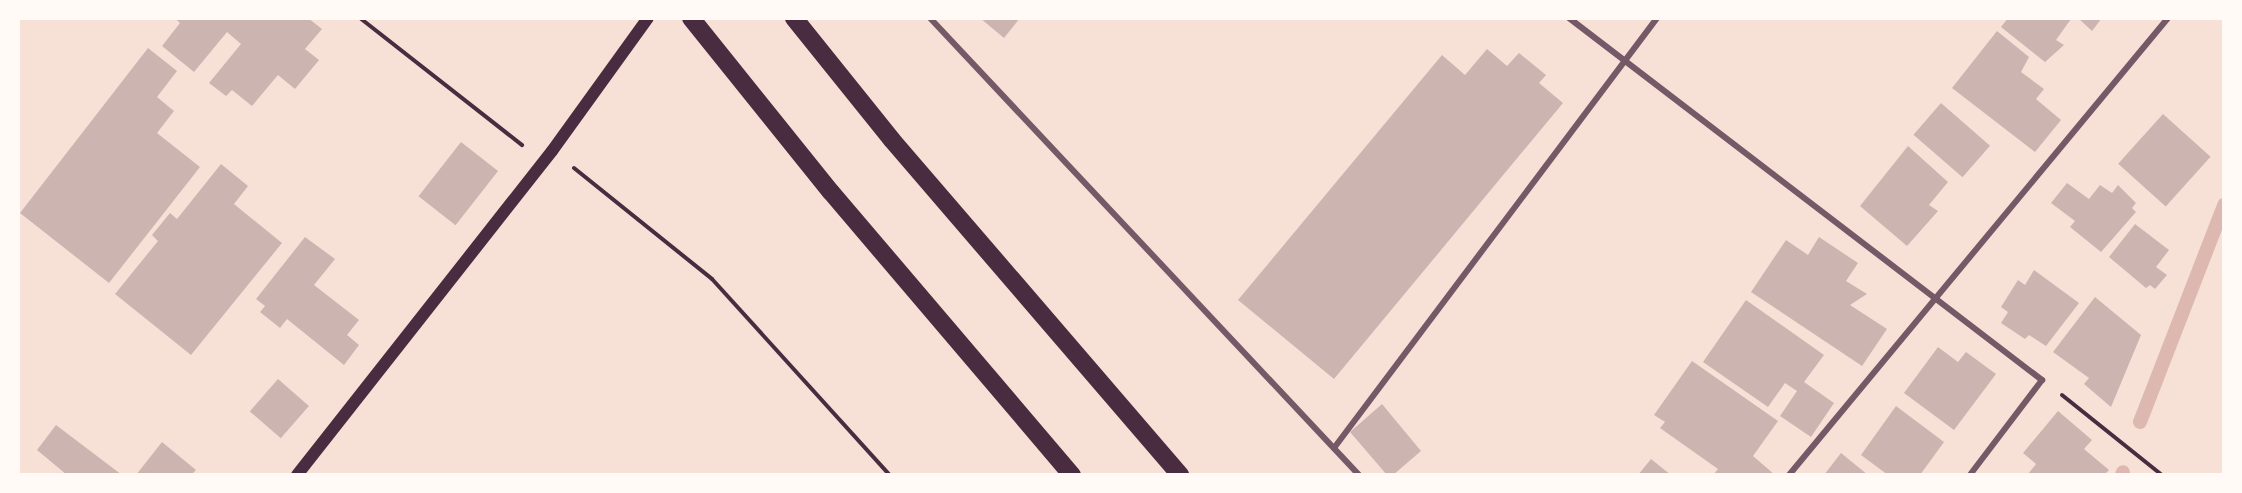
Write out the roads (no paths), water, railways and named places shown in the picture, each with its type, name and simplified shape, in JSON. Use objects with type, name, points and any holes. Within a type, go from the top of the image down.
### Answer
[{"type":"highway","points":[[691,18],[831,192],[1072,475]]},
{"type":"highway","points":[[794,18],[892,141],[1180,475]]},
{"type":"main road","points":[[297,475],[552,151],[648,18]]},
{"type":"street","points":[[930,18],[1359,475]]},
{"type":"street","points":[[1569,18],[2042,380],[1970,475]]},
{"type":"street","points":[[1334,448],[1657,18]]},
{"type":"street","points":[[1789,475],[2168,18]]},
{"type":"waterway","points":[[2140,422],[2224,205]]}]
